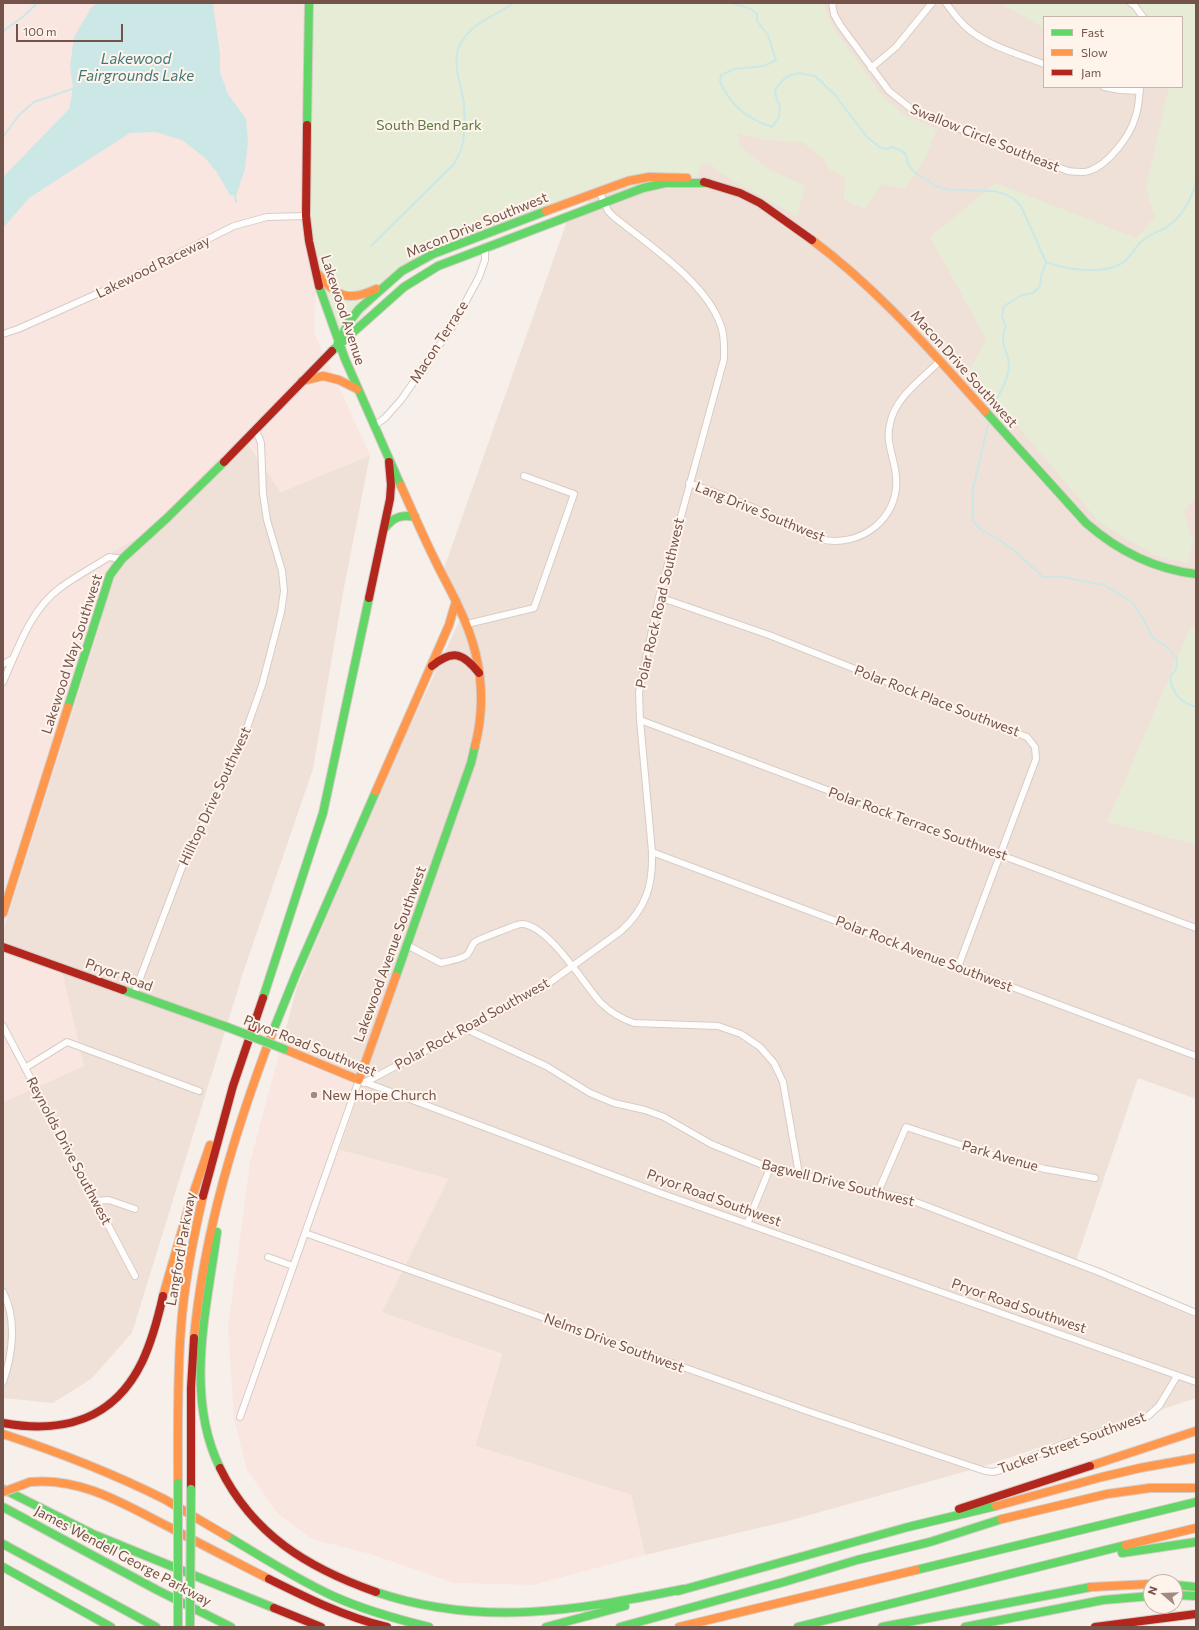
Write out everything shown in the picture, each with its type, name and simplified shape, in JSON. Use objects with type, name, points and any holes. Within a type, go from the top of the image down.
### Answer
[{"type":"main road","name":"Lakewood Avenue","points":[[309,3],[306,216],[308,238],[315,270],[338,344],[357,389],[389,462],[456,601]]},
{"type":"main road","name":"Macon Drive Southwest","points":[[338,344],[349,322],[359,309],[402,271],[433,254],[628,181],[649,177],[678,177],[696,179],[740,193],[760,203],[829,252],[881,298],[1086,523],[1100,535],[1115,546],[1148,563],[1172,570],[1196,574]]},
{"type":"main road","name":"Macon Drive Southwest","points":[[338,344],[349,336],[404,286],[438,266],[643,188],[665,183],[708,183]]},
{"type":"main road","points":[[315,270],[333,291],[348,298],[364,296],[387,283]]},
{"type":"main road","name":"Lakewood Way Southwest","points":[[3,912],[110,575],[122,559],[167,518],[256,430],[338,344]]},
{"type":"main road","points":[[302,382],[323,376],[340,380],[357,389]]},
{"type":"main road","name":"Langford Parkway","points":[[178,1627],[179,1367],[185,1291],[191,1251],[206,1181],[232,1086],[299,890],[323,813],[384,529],[391,490],[389,462]]},
{"type":"main road","points":[[384,529],[390,521],[398,516],[415,517]]},
{"type":"main road","name":"Langford Parkway","points":[[190,1627],[191,1413],[196,1320],[208,1241],[224,1177],[274,1026],[307,945],[450,622],[456,601]]},
{"type":"main road","name":"Lakewood Avenue Southwest","points":[[361,1081],[471,763],[478,738],[482,708],[479,673],[467,624],[456,601]]},
{"type":"main road","points":[[431,666],[442,657],[454,654],[466,659],[479,673]]},
{"type":"main road","name":"Pryor Road","points":[[3,947],[227,1027]]},
{"type":"main road","name":"Pryor Road Southwest","points":[[227,1027],[361,1081]]},
{"type":"main road","points":[[3,1423],[21,1427],[39,1428],[60,1427],[71,1424],[101,1410],[116,1398],[141,1365],[149,1344],[197,1178],[232,1086]]},
{"type":"main road","points":[[224,1177],[205,1322],[202,1369],[203,1414],[211,1446],[221,1471],[247,1512],[264,1530],[283,1546],[308,1563],[332,1576],[387,1596],[448,1609],[486,1613],[541,1611],[614,1602],[684,1590]]},
{"type":"main road","points":[[908,1527],[1196,1430]]},
{"type":"main road","points":[[3,1434],[91,1465],[134,1484],[203,1521],[321,1590],[374,1612],[429,1627]]},
{"type":"main road","points":[[546,1627],[908,1527],[962,1515],[1102,1477],[1140,1468],[1196,1458]]},
{"type":"main road","points":[[3,1492],[30,1482],[45,1479],[77,1484],[98,1491],[303,1597],[344,1614],[387,1627]]},
{"type":"main road","points":[[620,1627],[784,1582],[857,1560],[930,1542],[1015,1515],[1107,1494],[1150,1488],[1196,1488]]},
{"type":"main road","points":[[3,1489],[95,1535],[280,1609],[321,1627]]},
{"type":"main road","points":[[679,1627],[1196,1502]]},
{"type":"main road","name":"James Wendell George Parkway","points":[[3,1507],[157,1590],[231,1627]]},
{"type":"main road","points":[[798,1627],[1196,1528]]},
{"type":"main road","points":[[1066,1561],[1196,1542]]},
{"type":"main road","points":[[3,1544],[156,1627]]},
{"type":"main road","points":[[3,1567],[111,1627]]},
{"type":"main road","points":[[882,1627],[1066,1591],[1101,1586],[1143,1584]]},
{"type":"main road","points":[[1183,1586],[1196,1587]]},
{"type":"main road","points":[[1183,1596],[1196,1596]]},
{"type":"main road","points":[[964,1627],[1103,1600],[1143,1597]]},
{"type":"main road","points":[[1096,1627],[1196,1614]]},
{"type":"street","name":"Swallow Circle Southeast","points":[[832,3],[834,14],[840,25],[871,68],[889,91],[914,111],[1060,168],[1075,172],[1089,171],[1100,165],[1128,136],[1136,117],[1140,89]]},
{"type":"street","points":[[871,68],[896,47],[932,3]]},
{"type":"street","points":[[946,3],[965,26],[977,36],[989,43],[1043,64]]},
{"type":"street","points":[[1131,3],[1142,16]]},
{"type":"street","points":[[1109,88],[1120,90],[1140,89]]},
{"type":"street","name":"Polar Rock Road Southwest","points":[[361,1081],[466,1029],[538,991],[621,931],[638,914],[650,885],[652,852],[640,720],[639,692],[659,597],[724,359],[725,343],[722,327],[712,307],[694,283],[678,268],[614,218],[608,211],[599,191]]},
{"type":"street","name":"Lakewood Raceway","points":[[3,334],[18,329],[108,289],[234,226],[267,217],[306,216]]},
{"type":"street","name":"Macon Terrace","points":[[374,426],[385,418],[401,400],[452,327],[479,277],[485,260],[485,247]]},
{"type":"street","name":"Lang Drive Southwest","points":[[690,483],[754,508],[819,539],[842,541],[863,536],[875,528],[884,519],[894,497],[896,476],[888,438],[894,411],[898,402],[940,361]]},
{"type":"street","name":"Hilltop Drive Southwest","points":[[134,994],[184,862],[243,740],[262,685],[281,612],[284,591],[282,571],[267,520],[262,494],[262,443],[256,430]]},
{"type":"street","points":[[467,624],[534,608],[574,494],[524,476]]},
{"type":"street","points":[[3,682],[31,623],[37,612],[48,599],[59,588],[109,557],[122,559]]},
{"type":"street","name":"Polar Rock Place Southwest","points":[[659,597],[769,635],[1027,737],[1035,747],[1036,760],[958,967]]},
{"type":"street","points":[[3,664],[13,660]]},
{"type":"street","name":"Polar Rock Terrace Southwest","points":[[640,720],[1196,928]]},
{"type":"street","name":"Polar Rock Avenue Southwest","points":[[652,852],[1196,1056]]},
{"type":"street","points":[[407,945],[441,964],[466,956],[476,941],[521,924],[534,928],[540,932],[573,966],[601,1003],[628,1021],[634,1023],[718,1026],[741,1034],[760,1048],[774,1063],[783,1082],[799,1174]]},
{"type":"street","name":"Reynolds Drive Southwest","points":[[3,1026],[94,1201],[135,1276]]},
{"type":"street","name":"Bagwell Drive Southwest","points":[[466,1029],[546,1066],[590,1093],[614,1103],[664,1116],[711,1144],[770,1168],[878,1192],[915,1202],[1099,1272],[1196,1313]]},
{"type":"street","points":[[25,1068],[67,1042],[199,1091]]},
{"type":"street","name":"Pryor Road Southwest","points":[[361,1081],[660,1193],[1196,1382]]},
{"type":"street","name":"Lakewood Avenue Southwest","points":[[240,1417],[293,1266],[361,1081]]},
{"type":"street","name":"Park Avenue","points":[[878,1192],[906,1127],[992,1155],[1045,1169],[1095,1178]]},
{"type":"street","points":[[747,1224],[770,1168]]},
{"type":"street","points":[[94,1201],[109,1200],[134,1209]]},
{"type":"street","name":"Nelms Drive Southwest","points":[[305,1233],[799,1409],[925,1451]]},
{"type":"street","points":[[268,1258],[293,1266]]},
{"type":"street","points":[[3,1292],[10,1308],[12,1325],[7,1371],[3,1382]]},
{"type":"street","name":"Tucker Street Southwest","points":[[925,1451],[985,1471],[1002,1470],[1066,1443],[1148,1416],[1159,1406],[1178,1376]]},
{"type":"shaded area","points":[[3,3],[314,3],[317,271],[314,332],[370,455],[281,492],[248,442],[169,520],[112,552],[100,624],[3,931]]},
{"type":"shaded area","points":[[753,3],[1196,3],[1196,627],[1191,627],[1108,822],[1196,844],[1196,1099],[1138,1078],[1075,1264],[1196,1318],[1196,1398],[1151,1413],[1093,1429],[985,1466],[788,1521],[645,1555],[631,1495],[475,1446],[502,1354],[381,1313],[448,1179],[339,1150],[364,1078],[279,1054],[297,987],[386,777],[465,609],[444,568],[567,221],[599,191]]},
{"type":"shaded area","points":[[247,442],[281,492],[370,455],[343,593],[313,769],[243,973],[132,1333],[91,1379],[53,1403],[3,1398],[3,931],[100,624],[112,552],[169,520]]},
{"type":"shaded area","points":[[3,947],[61,967],[84,1066],[4,1102]]},
{"type":"shaded area","points":[[279,1054],[364,1078],[339,1150],[448,1179],[381,1312],[502,1354],[475,1446],[631,1495],[645,1555],[533,1585],[454,1583],[370,1554],[312,1539],[278,1514],[247,1470],[234,1419],[228,1328],[250,1162]]},
{"type":"green space","name":"South Bend Park","points":[[305,3],[824,3],[828,17],[835,30],[881,94],[904,115],[937,129],[924,161],[904,189],[882,184],[865,209],[844,200],[845,177],[830,170],[823,158],[802,142],[765,140],[738,133],[740,146],[770,170],[805,186],[797,216],[717,171],[710,163],[701,164],[696,179],[599,191],[433,254],[402,271],[338,344],[306,216]]},
{"type":"green space","points":[[1005,3],[1196,3],[1196,496],[1184,512],[1193,542],[1188,563],[1156,556],[1099,522],[970,370],[986,339],[930,237],[996,183],[1136,238],[1155,217],[1146,188],[1169,88],[1183,88],[1183,16],[1150,16],[1148,13],[1146,16],[1043,16],[1043,27],[1004,5]]},
{"type":"green space","points":[[1191,626],[1196,627],[1196,844],[1107,822]]},
{"type":"water","name":"Lakewood Fairgrounds Lake","points":[[97,3],[213,3],[220,54],[220,72],[228,94],[246,119],[248,142],[245,169],[236,196],[230,195],[216,171],[205,158],[182,140],[155,132],[130,133],[29,198],[3,228],[3,177],[69,109],[73,88],[70,66],[74,37],[91,8]]},
{"type":"waterway","points":[[3,31],[24,16],[37,3]]},
{"type":"waterway","points":[[371,246],[454,164],[462,145],[465,115],[456,65],[459,47],[464,38],[472,29],[514,3]]},
{"type":"waterway","points":[[732,3],[751,9],[757,14],[757,21],[768,35],[776,60],[764,66],[735,69],[721,75],[720,82],[725,91],[735,105],[747,115],[772,127],[779,117],[780,106],[775,90],[781,82],[788,76],[799,73],[815,76],[835,95],[867,137],[881,148],[886,149],[892,147],[902,151],[906,155],[908,164],[914,172],[938,187],[950,190],[994,191],[1005,194],[1014,199],[1021,206],[1046,262]]},
{"type":"waterway","points":[[3,137],[19,115],[34,102],[75,88]]},
{"type":"waterway","points":[[1046,262],[1065,267],[1088,270],[1111,268],[1120,264],[1128,258],[1142,240],[1166,228],[1178,217],[1189,201],[1196,183]]},
{"type":"waterway","points":[[235,195],[236,202]]},
{"type":"waterway","points":[[993,406],[1009,370],[1008,359],[1003,342],[1006,326],[1002,317],[1004,306],[1022,295],[1033,293],[1040,286],[1041,275],[1046,262]]},
{"type":"waterway","points":[[988,425],[973,489],[973,521],[980,529],[1015,551],[1043,577],[1062,577],[1104,585],[1132,602],[1153,638],[1162,643],[1177,659],[1176,669],[1170,677],[1175,692],[1186,703],[1196,707]]},
{"type":"traffic: fast","points":[[307,125],[309,3]]},
{"type":"traffic: fast","points":[[332,351],[404,287],[438,266],[643,188],[665,183],[708,183]]},
{"type":"traffic: fast","points":[[338,343],[349,322],[359,309],[402,271],[433,254],[546,211]]},
{"type":"traffic: fast","points":[[319,286],[345,359],[401,486]]},
{"type":"traffic: fast","points":[[985,411],[1086,523],[1098,533],[1124,550],[1151,563],[1180,572],[1196,574]]},
{"type":"traffic: fast","points":[[68,707],[110,575],[122,559],[167,518],[224,462]]},
{"type":"traffic: fast","points":[[385,528],[391,521],[398,517],[415,517]]},
{"type":"traffic: fast","points":[[263,998],[323,813],[369,598]]},
{"type":"traffic: fast","points":[[396,976],[471,763],[475,746]]},
{"type":"traffic: fast","points":[[273,1031],[296,974],[376,791]]},
{"type":"traffic: fast","points":[[123,990],[227,1027]]},
{"type":"traffic: fast","points":[[227,1027],[284,1049]]},
{"type":"traffic: fast","points":[[217,1232],[204,1321],[201,1351],[201,1381],[203,1411],[209,1440],[220,1468]]},
{"type":"traffic: fast","points":[[178,1483],[178,1627]]},
{"type":"traffic: fast","points":[[3,1489],[95,1535],[274,1608]]},
{"type":"traffic: fast","points":[[190,1626],[191,1489]]},
{"type":"traffic: fast","points":[[916,1570],[1196,1502]]},
{"type":"traffic: fast","points":[[678,1591],[908,1527],[996,1506]]},
{"type":"traffic: fast","points":[[3,1507],[157,1590],[231,1627]]},
{"type":"traffic: fast","points":[[620,1627],[784,1582],[857,1560],[930,1542],[1002,1519]]},
{"type":"traffic: fast","points":[[227,1536],[292,1575],[333,1596],[380,1614],[429,1627]]},
{"type":"traffic: fast","points":[[1122,1553],[1196,1542]]},
{"type":"traffic: fast","points":[[3,1544],[156,1627]]},
{"type":"traffic: fast","points":[[798,1627],[1126,1545]]},
{"type":"traffic: fast","points":[[3,1567],[111,1627]]},
{"type":"traffic: fast","points":[[1183,1586],[1196,1587]]},
{"type":"traffic: fast","points":[[882,1627],[1091,1587]]},
{"type":"traffic: fast","points":[[376,1592],[415,1603],[454,1610],[530,1612],[568,1609],[645,1597],[684,1589]]},
{"type":"traffic: fast","points":[[1183,1595],[1196,1596]]},
{"type":"traffic: fast","points":[[965,1627],[1103,1600],[1143,1597]]},
{"type":"traffic: fast","points":[[546,1627],[625,1606]]},
{"type":"traffic: slow","points":[[546,211],[628,181],[649,177],[687,178]]},
{"type":"traffic: slow","points":[[812,240],[882,300],[924,343],[985,411]]},
{"type":"traffic: slow","points":[[317,273],[331,287],[343,295],[357,296],[376,289]]},
{"type":"traffic: slow","points":[[302,381],[323,376],[339,380],[357,389]]},
{"type":"traffic: slow","points":[[401,486],[460,610],[473,643],[480,677],[481,694],[481,711],[475,746]]},
{"type":"traffic: slow","points":[[376,791],[449,625],[456,601]]},
{"type":"traffic: slow","points":[[3,913],[68,707]]},
{"type":"traffic: slow","points":[[284,1049],[359,1080],[396,976]]},
{"type":"traffic: slow","points":[[194,1338],[205,1259],[213,1220],[246,1106],[273,1031]]},
{"type":"traffic: slow","points":[[163,1296],[190,1203],[210,1145]]},
{"type":"traffic: slow","points":[[178,1483],[178,1386],[182,1311],[189,1262],[203,1196]]},
{"type":"traffic: slow","points":[[1090,1466],[1196,1431]]},
{"type":"traffic: slow","points":[[3,1434],[44,1448],[125,1480],[164,1499],[227,1536]]},
{"type":"traffic: slow","points":[[996,1506],[1102,1477],[1140,1468],[1196,1458]]},
{"type":"traffic: slow","points":[[30,1482],[67,1484],[102,1494],[269,1579]]},
{"type":"traffic: slow","points":[[3,1492],[30,1482]]},
{"type":"traffic: slow","points":[[1002,1519],[1107,1494],[1150,1488],[1196,1488]]},
{"type":"traffic: slow","points":[[1126,1545],[1196,1528]]},
{"type":"traffic: slow","points":[[679,1627],[916,1570]]},
{"type":"traffic: slow","points":[[1091,1587],[1143,1584]]},
{"type":"traffic: jam","points":[[307,125],[306,216],[309,241],[319,286]]},
{"type":"traffic: jam","points":[[704,182],[740,193],[760,203],[812,240]]},
{"type":"traffic: jam","points":[[224,462],[332,351]]},
{"type":"traffic: jam","points":[[369,598],[390,499],[391,485],[389,462]]},
{"type":"traffic: jam","points":[[432,666],[452,655],[468,661],[479,673]]},
{"type":"traffic: jam","points":[[3,947],[123,990]]},
{"type":"traffic: jam","points":[[203,1196],[233,1086],[263,998]]},
{"type":"traffic: jam","points":[[3,1423],[25,1426],[66,1424],[101,1410],[117,1398],[130,1382],[142,1362],[149,1346],[163,1296]]},
{"type":"traffic: jam","points":[[191,1489],[191,1388],[194,1338]]},
{"type":"traffic: jam","points":[[959,1509],[1090,1466]]},
{"type":"traffic: jam","points":[[220,1468],[233,1492],[249,1512],[266,1530],[285,1546],[305,1560],[328,1572],[351,1583],[376,1592]]},
{"type":"traffic: jam","points":[[269,1579],[341,1612],[387,1627]]},
{"type":"traffic: jam","points":[[274,1608],[321,1627]]},
{"type":"traffic: jam","points":[[1095,1627],[1196,1614]]},
{"type":"place","name":"New Hope Church","points":[[314,1095]]}]
